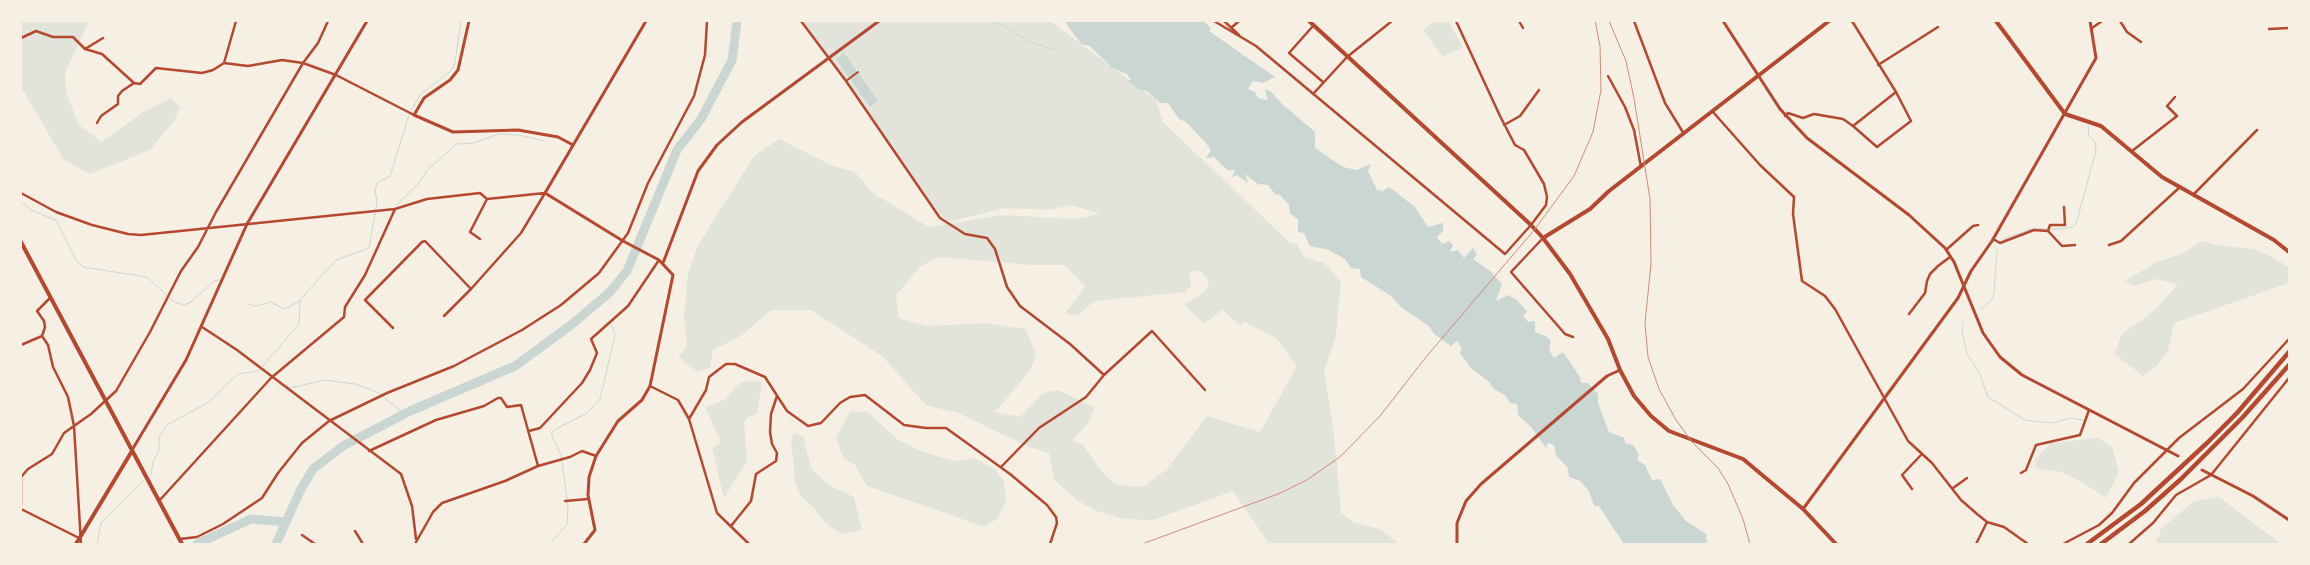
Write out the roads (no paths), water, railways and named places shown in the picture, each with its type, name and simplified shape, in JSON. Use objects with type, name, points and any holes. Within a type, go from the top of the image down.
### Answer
[{"type":"highway","points":[[2087,544],[2141,504],[2207,443],[2237,412],[2289,352]]},
{"type":"highway","points":[[2102,544],[2145,511],[2187,473],[2242,418],[2289,365]]},
{"type":"main road","points":[[1309,21],[1532,225],[1570,274],[1599,324],[1634,396],[1651,416],[1669,430],[1743,459],[1803,509],[1836,544]]},
{"type":"main road","points":[[1543,238],[1590,209],[1829,21]]},
{"type":"main road","points":[[1996,21],[2066,114],[2101,126],[2162,178],[2274,240],[2289,252]]},
{"type":"main road","points":[[21,242],[181,541]]},
{"type":"main road","points":[[76,544],[132,451]]},
{"type":"street","points":[[224,64],[236,21]]},
{"type":"street","points":[[21,505],[21,477],[32,465],[52,454],[64,433],[107,402],[116,390],[150,332],[167,297],[209,228],[216,212],[304,63],[318,43],[328,21]]},
{"type":"street","points":[[132,451],[172,386],[202,327],[247,224],[367,21]]},
{"type":"street","points":[[414,115],[424,98],[450,80],[458,70],[469,21]]},
{"type":"street","points":[[444,316],[471,289],[521,232],[646,21]]},
{"type":"street","points":[[181,541],[197,537],[223,524],[262,498],[278,473],[302,442],[331,422],[387,393],[454,366],[534,323],[562,305],[599,273],[625,242],[638,213],[648,183],[694,96],[705,54],[707,21]]},
{"type":"street","points":[[801,21],[828,58],[848,80],[940,218],[965,234],[987,238],[995,249],[1007,287],[1020,306],[1070,344],[1104,375]]},
{"type":"street","points":[[529,431],[540,428],[582,383],[590,370],[597,352],[591,339],[628,306],[661,262],[698,171],[717,145],[742,122],[879,21]]},
{"type":"street","points":[[1214,21],[1256,46],[1505,254],[1532,225],[1546,205],[1547,197],[1544,184],[1524,150],[1515,145],[1504,125],[1456,21]]},
{"type":"street","points":[[1224,21],[1244,40]]},
{"type":"street","points":[[1231,28],[1239,21]]},
{"type":"street","points":[[1313,94],[1347,56],[1392,21]]},
{"type":"street","points":[[1519,21],[1522,28]]},
{"type":"street","points":[[1634,21],[1665,103],[1684,134]]},
{"type":"street","points":[[1723,21],[1785,116],[1821,151],[1909,215],[1946,250],[1964,285],[1984,333],[2000,356],[2022,376],[2178,456]]},
{"type":"street","points":[[1785,116],[1788,113],[1803,118],[1814,114],[1843,119],[1877,147],[1911,121],[1896,92],[1852,21]]},
{"type":"street","points":[[1803,509],[1958,298],[1993,239],[2066,114],[2096,58],[2090,21]]},
{"type":"street","points":[[2092,28],[2102,21]]},
{"type":"street","points":[[2120,21],[2126,32],[2141,42]]},
{"type":"street","points":[[1313,26],[1288,53],[1323,82]]},
{"type":"street","points":[[1878,65],[1938,27]]},
{"type":"street","points":[[2269,29],[2289,28]]},
{"type":"street","points":[[21,38],[36,31],[53,37],[72,37],[85,49],[102,54],[134,83],[140,84],[156,68],[202,73],[224,64],[248,66],[282,60],[304,63],[336,75],[414,115],[453,132],[461,134],[518,130],[558,137],[574,145]]},
{"type":"street","points":[[85,49],[103,38]]},
{"type":"street","points":[[848,80],[858,72]]},
{"type":"street","points":[[1608,76],[1625,107],[1634,130],[1641,168]]},
{"type":"street","points":[[97,123],[101,116],[118,104],[118,96],[134,83]]},
{"type":"street","points":[[1504,125],[1520,116],[1540,90]]},
{"type":"street","points":[[1853,126],[1896,92]]},
{"type":"street","points":[[2131,152],[2177,116],[2167,106],[2175,97]]},
{"type":"street","points":[[1713,112],[1760,165],[1794,197],[1793,214],[1802,281],[1828,299],[1908,441],[1932,463],[1961,500],[1988,522],[2004,527],[2028,544]]},
{"type":"street","points":[[2193,195],[2258,130]]},
{"type":"street","points":[[2109,245],[2122,241],[2180,187]]},
{"type":"street","points":[[21,193],[56,212],[92,225],[128,234],[209,228],[395,209],[427,199],[480,193],[487,199],[545,193],[661,262],[673,274],[673,282],[650,386],[642,400],[618,421],[596,456],[589,478],[588,499],[595,530],[584,544]]},
{"type":"street","points":[[480,238],[470,232],[487,199]]},
{"type":"street","points":[[2048,232],[2050,225],[2066,224],[2064,207]]},
{"type":"street","points":[[159,501],[271,378],[344,317],[345,306],[365,275],[395,209]]},
{"type":"street","points":[[1946,250],[1973,226],[1978,225]]},
{"type":"street","points":[[1993,239],[2000,243],[2034,230],[2048,232],[2062,246],[2076,244]]},
{"type":"street","points":[[1543,238],[1512,272],[1565,334],[1573,337]]},
{"type":"street","points":[[393,328],[364,300],[422,242],[425,242],[471,289]]},
{"type":"street","points":[[1909,314],[1925,292],[1930,274],[1950,257]]},
{"type":"street","points":[[21,345],[42,336],[45,327],[44,321],[37,311],[51,298]]},
{"type":"street","points":[[202,327],[401,474],[412,506],[416,542]]},
{"type":"street","points":[[1001,467],[1039,428],[1086,397],[1104,375],[1152,331],[1205,390]]},
{"type":"street","points":[[42,336],[48,345],[53,367],[68,397],[74,426],[79,538],[81,544]]},
{"type":"street","points":[[2063,544],[2099,526],[2112,513],[2134,483],[2179,438],[2243,389],[2289,339]]},
{"type":"street","points":[[689,419],[706,390],[709,377],[726,364],[735,364],[765,377],[792,416],[813,427],[821,423],[850,397],[865,395],[872,398],[904,425],[946,428],[1001,467],[1054,513],[1057,522],[1050,544]]},
{"type":"street","points":[[1457,544],[1457,523],[1466,501],[1481,484],[1607,376],[1620,370]]},
{"type":"street","points":[[2129,544],[2153,523],[2176,495],[2211,475],[2289,378]]},
{"type":"street","points":[[650,386],[678,400],[689,419],[717,513],[749,544]]},
{"type":"street","points":[[731,526],[751,501],[756,474],[776,461],[777,453],[772,444],[770,432],[771,414],[778,396]]},
{"type":"street","points":[[368,450],[436,420],[484,406],[501,398],[507,407],[521,405],[538,466]]},
{"type":"street","points":[[2021,473],[2026,470],[2036,445],[2080,435],[2089,410]]},
{"type":"street","points":[[416,542],[434,512],[442,503],[506,481],[538,466],[570,457],[582,451],[596,456]]},
{"type":"street","points":[[1912,488],[1902,475],[1921,454]]},
{"type":"street","points":[[2202,470],[2254,496],[2289,519]]},
{"type":"street","points":[[1953,488],[1968,478]]},
{"type":"street","points":[[565,501],[588,499]]},
{"type":"street","points":[[21,509],[79,538]]},
{"type":"street","points":[[1976,544],[1988,522]]},
{"type":"street","points":[[355,531],[363,544]]},
{"type":"street","points":[[302,535],[315,544]]},
{"type":"waterway","points":[[411,110],[422,93],[452,70],[455,62],[461,21]]},
{"type":"waterway","points":[[276,544],[300,491],[313,469],[343,446],[410,411],[515,366],[571,325],[609,293],[627,271],[677,150],[701,119],[732,60],[737,21]]},
{"type":"waterway","points":[[995,21],[1032,43],[1053,49]]},
{"type":"waterway","points":[[249,304],[256,306],[270,302],[285,309],[299,301],[336,260],[369,248],[377,202],[375,190],[377,183],[390,176],[409,115]]},
{"type":"waterway","points":[[2051,229],[2073,227],[2076,224],[2096,151],[2095,142],[2089,136],[2088,125]]},
{"type":"waterway","points":[[398,204],[418,184],[428,169],[457,144],[474,143],[499,134],[519,135],[544,141]]},
{"type":"waterway","points":[[21,202],[33,211],[56,220],[76,260],[83,267],[147,277],[174,302],[184,305],[191,302],[214,281],[219,280]]},
{"type":"waterway","points":[[2003,239],[2034,228],[2047,229]]},
{"type":"waterway","points":[[1981,309],[1992,299],[1994,293],[1997,249]]},
{"type":"waterway","points":[[151,475],[153,462],[159,450],[159,437],[167,425],[207,403],[238,374],[257,371],[261,368],[299,324],[300,300]]},
{"type":"waterway","points":[[1963,322],[1962,331],[1967,354],[1979,372],[1988,397],[2025,420],[2052,423],[2071,418],[2083,420]]},
{"type":"waterway","points":[[550,544],[567,524],[568,505],[561,455],[551,434],[556,429],[587,413],[600,399],[615,334],[611,324]]},
{"type":"waterway","points":[[286,386],[290,388],[325,380],[355,384],[379,393],[404,414]]},
{"type":"waterway","points":[[97,544],[101,523],[143,481]]},
{"type":"waterway","points":[[197,544],[251,519],[286,522]]},
{"type":"railway","points":[[1142,544],[1278,494],[1307,480],[1341,456],[1380,416],[1426,357],[1535,229],[1574,176],[1593,132],[1601,90],[1600,46],[1595,21]]},
{"type":"railway","points":[[1609,21],[1626,61],[1634,98],[1650,199],[1651,264],[1645,323],[1648,357],[1659,389],[1676,420],[1692,442],[1718,468],[1728,484],[1743,519],[1750,544]]}]
